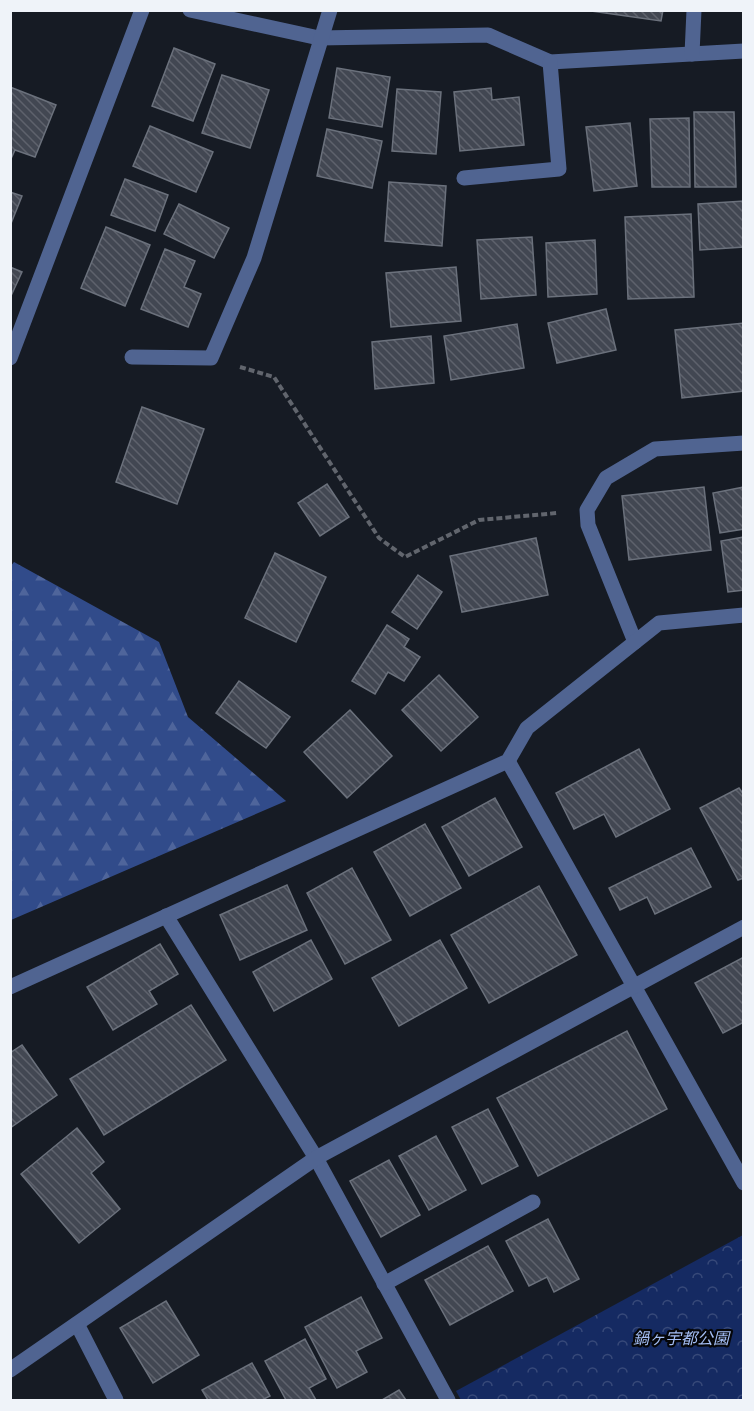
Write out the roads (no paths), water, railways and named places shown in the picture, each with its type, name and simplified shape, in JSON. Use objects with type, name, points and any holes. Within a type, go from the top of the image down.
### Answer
[{"type":"street","points":[[10,358],[142,10]]},
{"type":"street","points":[[190,10],[319,38],[488,35],[550,62],[744,51]]},
{"type":"street","points":[[132,357],[211,358],[254,258],[319,38],[330,10]]},
{"type":"street","points":[[692,54],[694,10]]},
{"type":"street","points":[[465,178],[559,169],[550,62]]},
{"type":"street","points":[[635,642],[588,525],[587,510],[606,478],[655,449],[744,443]]},
{"type":"street","points":[[10,987],[508,761],[527,728],[659,623],[744,615]]},
{"type":"street","points":[[508,761],[744,1183]]},
{"type":"street","points":[[166,916],[316,1158],[448,1401]]},
{"type":"street","points":[[10,1370],[316,1158],[744,927]]},
{"type":"street","points":[[384,1284],[533,1202]]},
{"type":"street","points":[[77,1324],[116,1401]]},
{"type":"park label","name":"鍋ヶ宇都公園","points":[[681,1338]]}]
